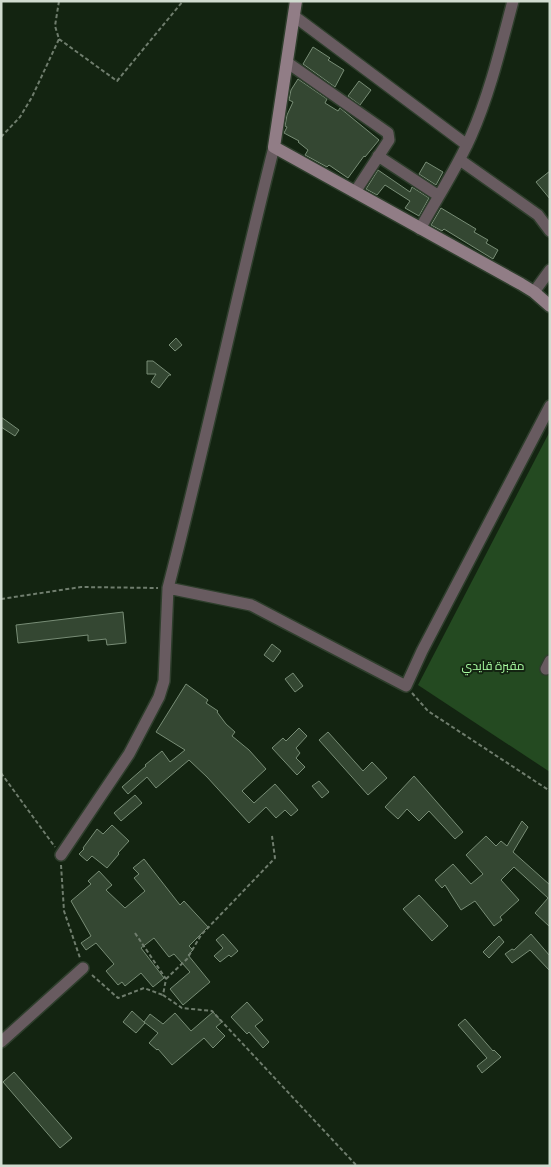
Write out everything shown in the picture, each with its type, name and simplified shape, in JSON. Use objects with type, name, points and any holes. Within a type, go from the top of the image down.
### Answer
[{"type":"street","points":[[61,855],[129,754],[159,697],[164,681],[168,588],[274,147],[296,1]]},
{"type":"street","points":[[420,229],[467,146],[483,106],[513,1]]},
{"type":"street","points":[[294,16],[467,146]]},
{"type":"street","points":[[288,62],[388,133],[389,140],[355,192]]},
{"type":"street","points":[[274,147],[534,292],[550,306]]},
{"type":"street","points":[[378,156],[439,196]]},
{"type":"street","points":[[460,160],[538,215],[550,232]]},
{"type":"street","points":[[534,292],[550,270]]},
{"type":"street","points":[[168,588],[251,605],[406,686],[422,651],[550,406]]},
{"type":"street","points":[[1,1042],[83,968]]},
{"type":"path","points":[[59,1],[55,26],[59,38],[117,81],[183,1]]},
{"type":"path","points":[[1,137],[20,117],[32,97],[59,38]]},
{"type":"path","points":[[1,599],[81,587],[168,588]]},
{"type":"path","points":[[406,686],[428,711],[550,791]]},
{"type":"path","points":[[1,773],[61,855],[64,911],[83,968],[118,998],[144,988],[163,995],[182,1008],[212,1011],[357,1166]]},
{"type":"path","points":[[163,995],[166,979],[187,959],[201,935],[275,858],[272,836]]},
{"type":"path","points":[[135,933],[166,979]]},
{"type":"green space","name":"مقبرة قايدي","points":[[550,431],[550,772],[418,685]]},
{"type":"building","points":[[313,47],[330,58],[328,60],[344,70],[335,87],[303,64]]},
{"type":"building","points":[[298,79],[327,99],[325,103],[338,111],[340,108],[379,140],[364,156],[348,178],[329,165],[327,167],[305,155],[308,150],[299,141],[284,133],[287,127],[285,126],[287,115],[293,102],[289,100],[291,90]]},
{"type":"building","points":[[359,81],[371,90],[360,105],[348,96]]},
{"type":"building","points":[[426,162],[443,172],[436,185],[419,174]]},
{"type":"building","points":[[378,170],[410,192],[412,187],[429,198],[419,216],[405,208],[410,201],[385,185],[377,195],[366,189]]},
{"type":"building","points":[[550,171],[550,199],[536,182]]},
{"type":"building","points":[[441,208],[476,229],[474,232],[488,240],[486,243],[498,250],[493,259],[444,229],[442,231],[431,225]]},
{"type":"building","points":[[176,338],[182,345],[175,351],[169,345]]},
{"type":"building","points":[[147,361],[153,361],[171,375],[159,388],[151,382],[156,374],[147,374]]},
{"type":"building","points":[[1,417],[19,430],[15,436],[1,427]]},
{"type":"building","points":[[123,612],[126,643],[107,645],[106,639],[88,641],[88,635],[18,643],[16,625]]},
{"type":"building","points":[[272,644],[281,651],[273,662],[264,655]]},
{"type":"building","points":[[293,673],[303,686],[295,692],[285,679]]},
{"type":"building","points":[[186,684],[208,700],[206,703],[218,711],[226,724],[235,732],[232,736],[249,750],[266,769],[242,791],[254,803],[275,784],[298,810],[291,816],[285,810],[276,818],[266,807],[249,823],[189,760],[156,788],[147,777],[128,794],[122,787],[162,751],[170,762],[185,750],[156,732]]},
{"type":"building","points":[[299,728],[307,736],[296,748],[300,753],[296,758],[305,767],[297,775],[272,748],[283,738],[286,741]]},
{"type":"building","points":[[328,732],[363,771],[372,762],[387,778],[368,795],[319,740]]},
{"type":"building","points":[[414,776],[463,832],[455,839],[429,811],[419,821],[407,809],[398,819],[385,807]]},
{"type":"building","points":[[319,781],[329,792],[322,798],[312,786]]},
{"type":"building","points":[[135,795],[142,803],[121,821],[114,813]]},
{"type":"building","points":[[522,821],[528,827],[513,852],[550,885],[550,927],[535,913],[548,898],[514,867],[501,880],[519,900],[500,917],[502,920],[494,926],[475,901],[461,910],[445,885],[442,888],[435,880],[453,864],[471,884],[483,874],[466,855],[486,836],[496,846],[501,841],[507,846]]},
{"type":"building","points":[[112,825],[129,841],[107,868],[92,856],[87,861],[79,854],[97,829],[103,834]]},
{"type":"building","points":[[144,859],[180,905],[184,901],[208,927],[189,946],[193,950],[188,955],[210,982],[183,1005],[170,989],[190,972],[174,954],[169,957],[154,938],[141,948],[164,978],[153,987],[141,973],[125,986],[122,982],[118,985],[106,971],[114,964],[96,943],[86,950],[81,943],[91,936],[71,901],[91,884],[88,881],[99,871],[112,885],[106,890],[125,908],[145,891],[134,878],[139,874],[133,868]]},
{"type":"building","points":[[419,895],[448,926],[432,941],[403,909]]},
{"type":"building","points":[[223,934],[238,951],[220,962],[214,956],[223,948],[216,940]]},
{"type":"building","points":[[531,934],[550,956],[550,971],[530,950],[512,963],[505,954],[512,949],[514,950]]},
{"type":"building","points":[[499,936],[504,942],[489,958],[483,952]]},
{"type":"building","points":[[247,1002],[263,1020],[255,1026],[269,1042],[263,1048],[249,1032],[247,1034],[231,1017]]},
{"type":"building","points":[[132,1011],[145,1023],[136,1033],[123,1022]]},
{"type":"building","points":[[213,1012],[222,1022],[216,1027],[225,1036],[213,1048],[204,1038],[172,1065],[158,1049],[149,1043],[158,1033],[144,1022],[150,1014],[163,1024],[175,1013],[191,1031]]},
{"type":"building","points":[[465,1019],[493,1051],[501,1057],[482,1073],[477,1066],[487,1058],[458,1025]]},
{"type":"building","points":[[14,1072],[72,1138],[60,1148],[3,1082]]}]
